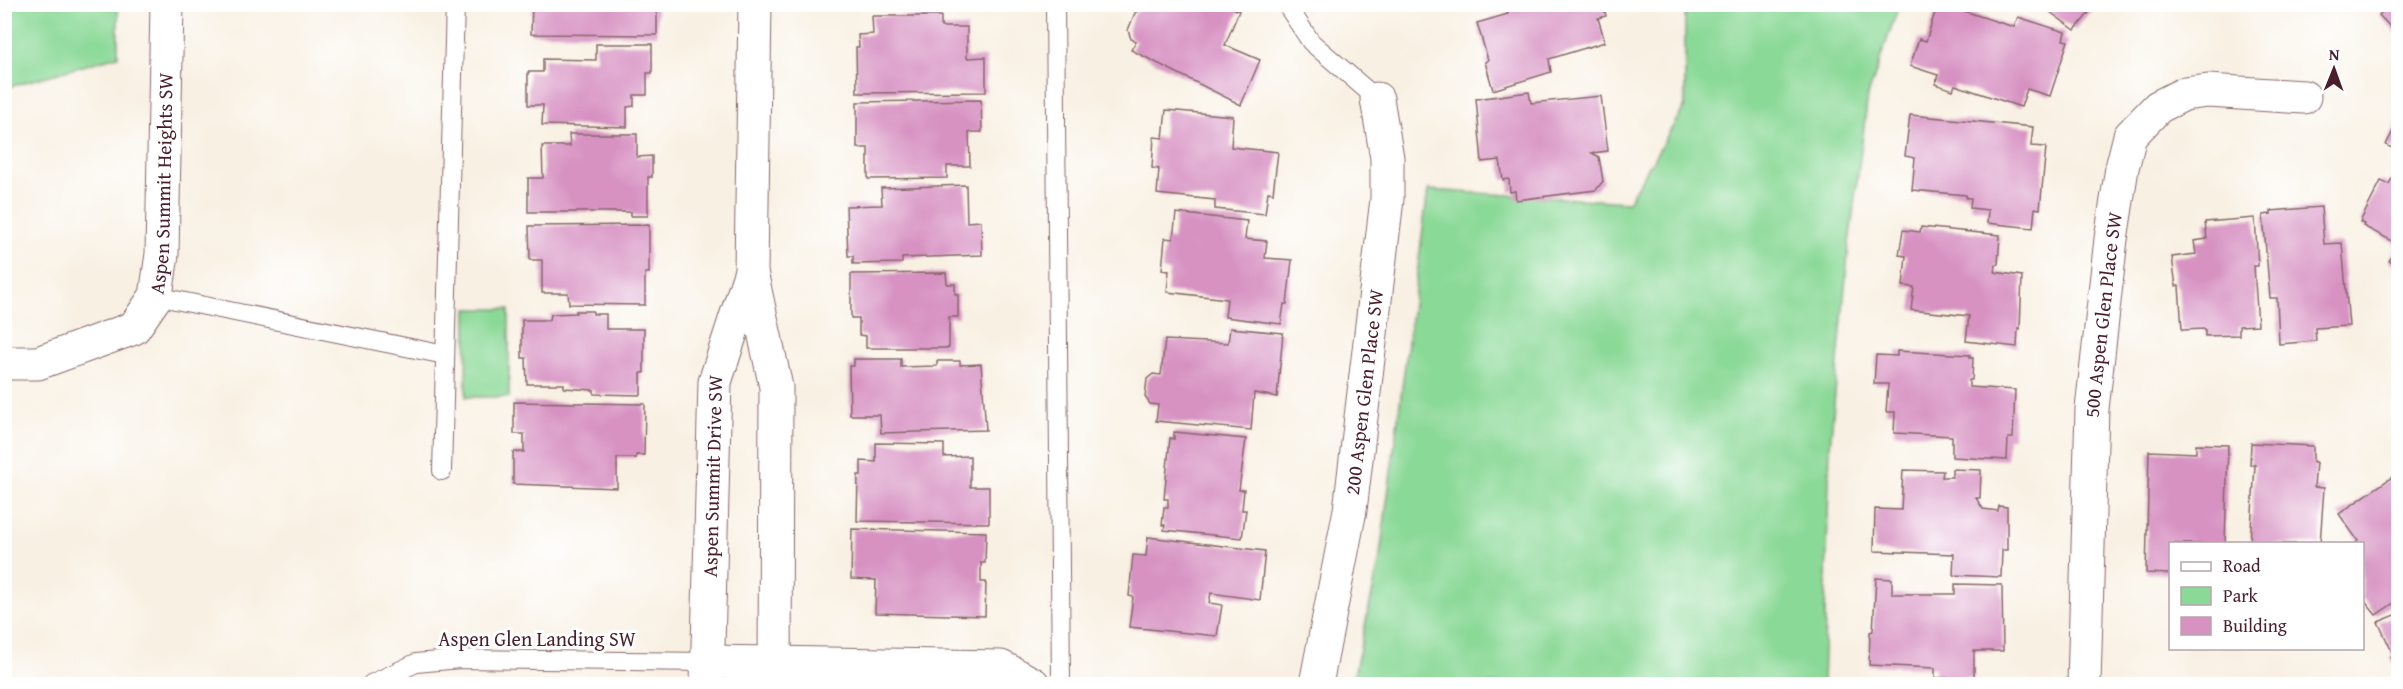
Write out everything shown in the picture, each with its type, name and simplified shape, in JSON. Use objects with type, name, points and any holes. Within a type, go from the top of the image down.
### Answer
[{"type":"street","name":"Aspen Summit Heights SW","points":[[4,363],[38,363],[134,328],[156,296],[162,254],[167,4]]},
{"type":"street","name":"Aspen Summit Drive SW","points":[[755,4],[751,272],[776,387],[775,673]]},
{"type":"street","name":"500 Aspen Glen Place SW","points":[[2084,684],[2092,409],[2111,239],[2122,168],[2130,136],[2158,108],[2184,94],[2208,91],[2304,97]]},
{"type":"street","name":"200 Aspen Glen Place SW","points":[[1316,684],[1350,510],[1387,200],[1387,158],[1377,99]]},
{"type":"street","name":"Aspen Summit Drive SW","points":[[708,673],[715,382],[751,272]]},
{"type":"street","points":[[708,673],[1001,667],[1033,684]]},
{"type":"lane","points":[[442,471],[454,4]]},
{"type":"lane","points":[[1055,4],[1060,684]]},
{"type":"lane","points":[[1286,4],[1311,42],[1377,99]]},
{"type":"lane","points":[[156,296],[446,355]]},
{"type":"lane","name":"Aspen Glen Landing SW","points":[[371,684],[416,663],[460,659],[708,673]]},
{"type":"green space","points":[[4,5],[118,5],[118,56],[5,88]]},
{"type":"green space","points":[[1685,5],[1899,5],[1868,95],[1849,244],[1830,446],[1823,684],[1352,684],[1379,563],[1428,190],[1628,202],[1685,106]]},
{"type":"green space","points":[[467,309],[509,309],[509,397],[466,397]]},
{"type":"building","points":[[532,4],[657,4],[657,35],[531,34]]},
{"type":"building","points":[[1150,4],[1224,4],[1239,11],[1225,45],[1260,60],[1241,105],[1131,50],[1136,41],[1131,39],[1128,30],[1135,13],[1142,8],[1148,10]]},
{"type":"building","points":[[1505,4],[1603,4],[1606,16],[1598,18],[1605,42],[1549,59],[1551,72],[1493,90],[1485,62],[1488,60],[1477,23],[1508,14]]},
{"type":"building","points":[[1942,4],[2014,27],[2018,17],[2065,32],[2063,40],[2068,41],[2050,96],[2027,89],[2021,107],[1955,85],[1953,90],[1935,84],[1938,75],[1910,66],[1919,39],[1926,41],[1937,6],[1941,7]]},
{"type":"building","points":[[2039,4],[2096,4],[2075,30]]},
{"type":"building","points":[[2390,4],[2398,4],[2398,35],[2379,15]]},
{"type":"building","points":[[872,16],[941,16],[941,27],[967,27],[967,58],[986,57],[986,92],[857,93],[858,35],[873,34]]},
{"type":"building","points":[[596,44],[652,44],[652,73],[647,73],[647,95],[634,95],[634,106],[627,107],[627,127],[542,125],[543,105],[528,105],[528,72],[543,72],[543,59],[596,60]]},
{"type":"building","points":[[1529,92],[1531,103],[1601,96],[1608,151],[1592,153],[1599,157],[1603,181],[1596,190],[1516,200],[1515,191],[1510,192],[1509,179],[1503,180],[1500,160],[1482,162],[1476,99]]},
{"type":"building","points":[[981,100],[982,132],[969,132],[970,166],[947,166],[947,178],[868,179],[868,148],[857,148],[857,102]]},
{"type":"building","points":[[1166,110],[1233,116],[1231,147],[1278,152],[1273,193],[1268,192],[1265,214],[1215,209],[1215,200],[1157,194],[1159,169],[1152,168],[1154,137],[1163,138]]},
{"type":"building","points":[[1910,115],[2033,127],[2031,146],[2046,147],[2040,209],[2035,208],[2033,228],[1987,223],[1988,210],[1970,208],[1971,198],[1966,198],[1966,195],[1912,190],[1915,158],[1905,156]]},
{"type":"building","points":[[2398,121],[2398,151],[2386,145]]},
{"type":"building","points":[[569,134],[637,134],[637,157],[652,156],[652,177],[648,177],[648,216],[631,216],[631,212],[528,212],[528,178],[543,178],[542,146],[570,146]]},
{"type":"building","points":[[2398,166],[2398,244],[2363,226],[2364,224],[2360,222],[2381,181],[2389,184]]},
{"type":"building","points":[[966,185],[967,222],[981,221],[982,255],[902,258],[902,263],[853,264],[853,256],[848,256],[846,206],[882,205],[881,188]]},
{"type":"building","points":[[2321,207],[2324,244],[2342,243],[2349,326],[2315,328],[2316,341],[2279,344],[2277,298],[2270,298],[2263,215],[2271,214],[2271,211]]},
{"type":"building","points":[[1176,213],[1247,221],[1245,239],[1267,241],[1265,258],[1292,260],[1287,304],[1284,304],[1281,324],[1225,317],[1227,299],[1167,292],[1169,271],[1162,270],[1165,238],[1173,239]]},
{"type":"building","points":[[2255,218],[2258,266],[2254,266],[2258,325],[2239,326],[2239,335],[2205,336],[2205,329],[2182,330],[2179,286],[2176,286],[2172,257],[2196,254],[2194,241],[2207,239],[2205,222]]},
{"type":"building","points":[[649,225],[649,273],[645,273],[645,305],[569,304],[568,293],[542,293],[542,260],[530,260],[529,226]]},
{"type":"building","points":[[1921,227],[2000,235],[1998,264],[1995,272],[2022,276],[2017,347],[1966,341],[1969,316],[1911,310],[1914,287],[1903,286],[1906,256],[1899,255],[1903,230],[1920,232]]},
{"type":"building","points":[[2398,244],[2398,266],[2389,261]]},
{"type":"building","points":[[946,273],[947,284],[955,284],[955,294],[958,294],[958,317],[949,317],[949,348],[866,348],[866,336],[859,335],[859,318],[851,318],[851,274]]},
{"type":"building","points":[[576,311],[606,314],[606,329],[644,329],[644,373],[641,373],[641,395],[594,394],[594,390],[564,388],[564,384],[527,384],[526,358],[522,358],[522,320],[550,320],[551,314],[576,313]]},
{"type":"building","points":[[1230,328],[1283,333],[1277,397],[1254,393],[1251,430],[1156,421],[1158,405],[1150,404],[1145,397],[1147,379],[1153,374],[1161,375],[1165,340],[1228,343]]},
{"type":"building","points":[[1897,351],[1970,355],[1970,358],[1973,358],[1972,380],[1969,380],[1969,387],[2015,390],[2013,438],[2008,438],[2007,460],[1952,457],[1952,436],[1894,433],[1895,412],[1886,412],[1888,384],[1874,384],[1876,355],[1897,356]]},
{"type":"building","points":[[854,359],[901,359],[901,367],[937,366],[937,361],[960,361],[960,365],[981,364],[986,430],[881,433],[880,415],[850,415],[849,366],[854,366]]},
{"type":"building","points":[[514,402],[645,404],[644,455],[636,455],[636,458],[617,458],[617,488],[513,484],[513,452],[524,452],[524,434],[514,434]]},
{"type":"building","points":[[1174,432],[1246,439],[1239,490],[1244,490],[1242,510],[1246,510],[1242,538],[1164,530],[1165,525],[1162,525],[1164,507],[1168,507],[1168,499],[1164,499],[1170,438],[1174,439]]},
{"type":"building","points":[[876,443],[944,444],[944,457],[970,456],[970,487],[989,487],[989,523],[857,521],[858,475],[861,475],[861,461],[876,462]]},
{"type":"building","points":[[2251,443],[2313,446],[2313,462],[2316,462],[2314,487],[2324,488],[2320,542],[2250,542],[2255,465],[2250,465]]},
{"type":"building","points":[[2196,444],[2228,445],[2225,542],[2169,542],[2169,574],[2146,573],[2149,451],[2196,453]]},
{"type":"building","points":[[1952,469],[1981,470],[1980,498],[1976,498],[1983,509],[1998,511],[1999,506],[2007,507],[2007,550],[2002,550],[2001,577],[1953,575],[1954,554],[1874,551],[1875,509],[1901,510],[1903,470],[1943,471],[1942,477],[1952,477]]},
{"type":"building","points":[[2398,473],[2398,600],[2376,615],[2364,600],[2364,542],[2357,542],[2339,514]]},
{"type":"building","points":[[852,529],[986,532],[985,563],[981,563],[981,582],[986,582],[985,616],[875,613],[876,580],[851,579]]},
{"type":"building","points":[[1148,537],[1265,551],[1260,600],[1211,593],[1209,603],[1222,605],[1217,636],[1129,627],[1133,597],[1129,596],[1133,555],[1146,556]]},
{"type":"building","points":[[1876,578],[1892,579],[1892,594],[1955,594],[1955,584],[2002,585],[2003,651],[1974,651],[1974,678],[1935,678],[1935,668],[1869,665]]},
{"type":"building","points":[[2398,614],[2398,674],[2391,657],[2394,656],[2378,622]]}]
